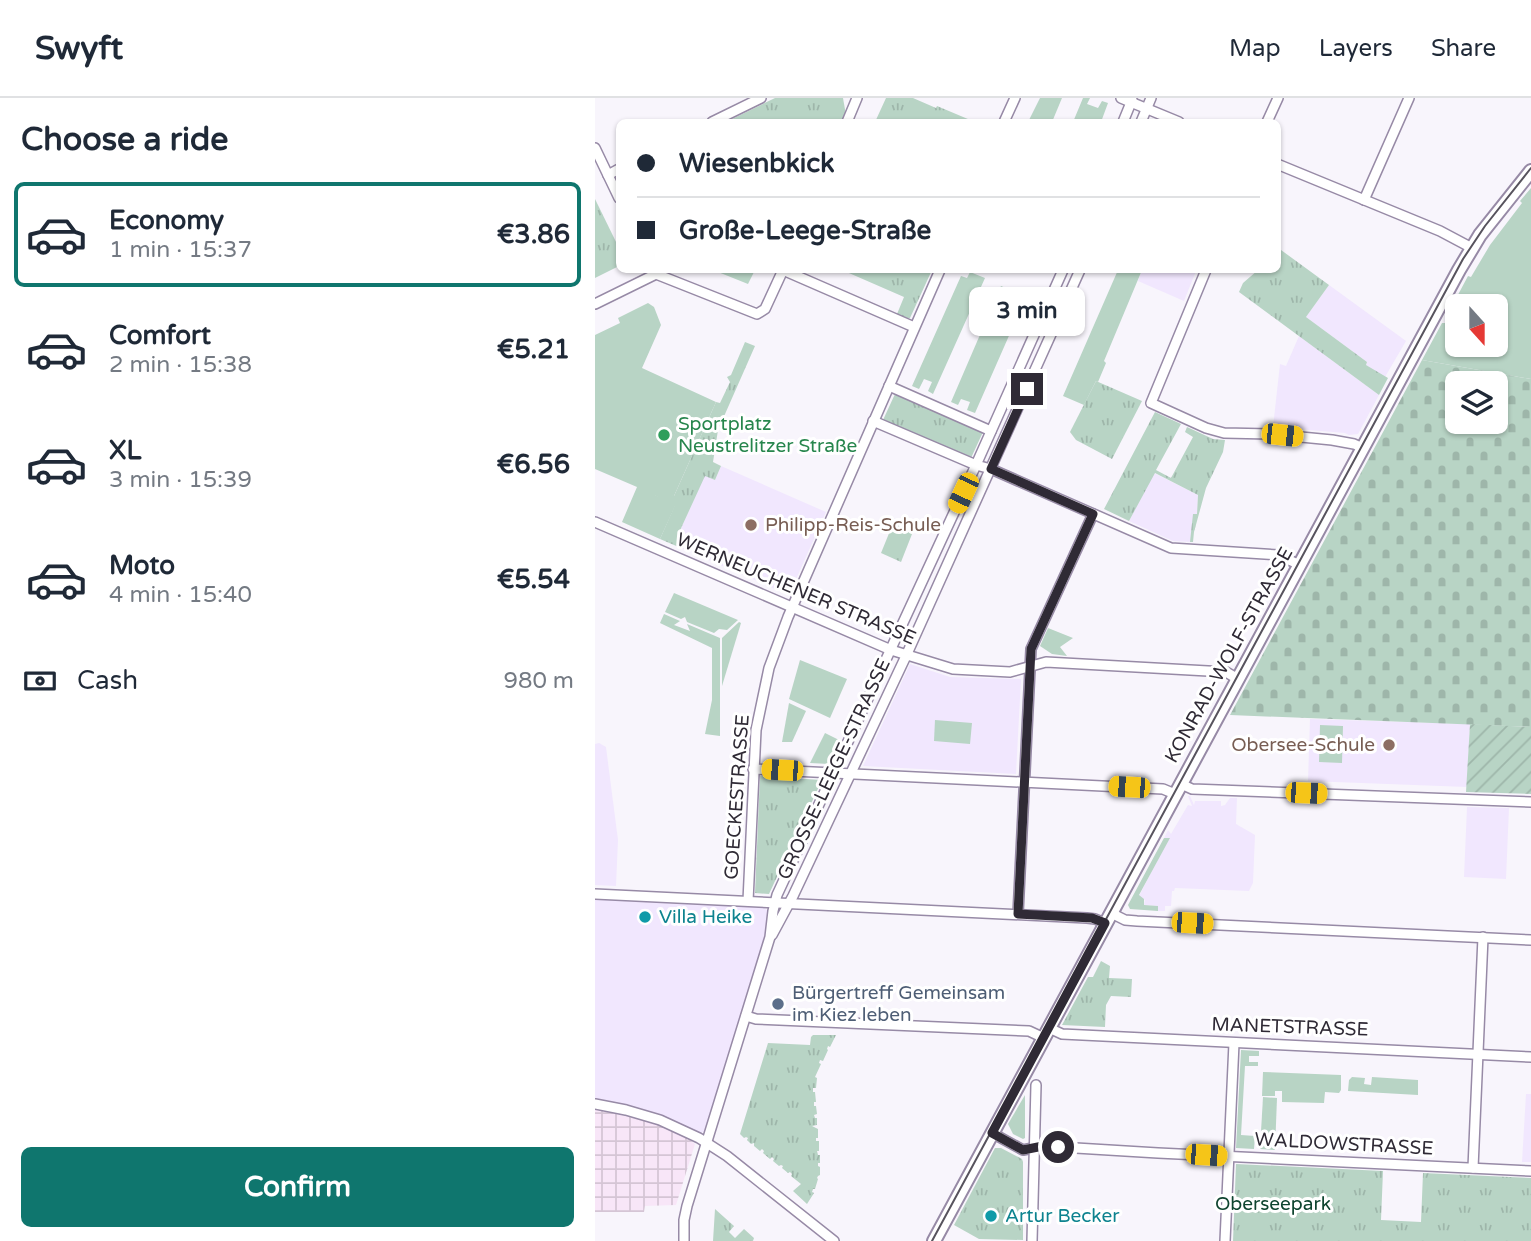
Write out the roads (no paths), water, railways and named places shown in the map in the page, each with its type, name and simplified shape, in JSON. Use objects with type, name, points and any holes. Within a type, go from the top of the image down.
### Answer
[{"type":"main road","name":"KONRAD-WOLF-STRASSE","points":[[933,1241],[1472,248],[1531,171]]},
{"type":"street","points":[[718,119],[761,98]]},
{"type":"street","points":[[846,98],[851,111]]},
{"type":"street","points":[[848,119],[857,98]]},
{"type":"street","points":[[1005,119],[1015,98]]},
{"type":"street","points":[[1121,98],[1132,100],[1172,119]]},
{"type":"street","points":[[1142,119],[1151,98]]},
{"type":"street","points":[[1269,119],[1278,98]]},
{"type":"street","points":[[1364,200],[1409,98]]},
{"type":"street","points":[[1124,119],[1132,100]]},
{"type":"street","points":[[595,148],[616,192]]},
{"type":"street","points":[[1281,166],[1440,231],[1472,248]]},
{"type":"street","points":[[608,175],[616,171]]},
{"type":"street","points":[[595,304],[653,273]]},
{"type":"street","points":[[657,273],[757,314],[765,309],[782,273]]},
{"type":"street","points":[[790,273],[914,327]]},
{"type":"street","name":"GOECKESTRASSE","points":[[748,901],[756,730],[775,650],[939,273]]},
{"type":"street","name":"GROSSE-LEEGE-STRASSE","points":[[684,1241],[687,1206],[770,937],[775,902],[1062,273]]},
{"type":"street","name":"GROSSE-LEEGE-STRASSE","points":[[770,937],[789,903],[907,656],[1079,273]]},
{"type":"street","points":[[1205,273],[1151,403],[1206,428],[1224,433],[1321,439],[1352,443],[1363,448]]},
{"type":"street","points":[[889,386],[991,431]]},
{"type":"street","points":[[873,421],[991,469],[1171,548],[1278,555],[1300,565]]},
{"type":"street","points":[[1018,914],[1031,649],[1093,514]]},
{"type":"street","name":"WERNEUCHENER STRASSE","points":[[595,522],[891,650],[953,669],[1010,672],[1045,662],[1224,672],[1238,679]]},
{"type":"street","points":[[753,769],[1163,789],[1531,802]]},
{"type":"street","points":[[595,894],[1531,940]]},
{"type":"street","points":[[1473,1168],[1483,937]]},
{"type":"street","name":"MANETSTRASSE","points":[[746,1016],[756,1019],[1531,1057]]},
{"type":"street","points":[[1225,1241],[1234,1043]]},
{"type":"street","points":[[1033,1241],[1036,1085]]},
{"type":"street","points":[[595,1104],[660,1120],[706,1143],[727,1156],[834,1241]]},
{"type":"street","name":"WALDOWSTRASSE","points":[[992,1133],[1023,1150],[1043,1146],[1531,1171]]},
{"type":"tram line","points":[[932,1241],[1463,259],[1485,226],[1531,168]]},
{"type":"place","name":"Sportplatz Neustrelitzer Straße","points":[[664,435]]},
{"type":"place","name":"Philipp-Reis-Schule","points":[[751,525]]},
{"type":"place","name":"Obersee-Schule","points":[[1389,745]]},
{"type":"place","name":"Villa Heike","points":[[645,917]]},
{"type":"place","name":"Bürgertreff Gemeinsam im Kiez leben","points":[[778,1004]]},
{"type":"place","name":"Artur Becker","points":[[991,1216]]},
{"type":"park label","name":"Oberseepark","points":[[1273,1204]]}]
